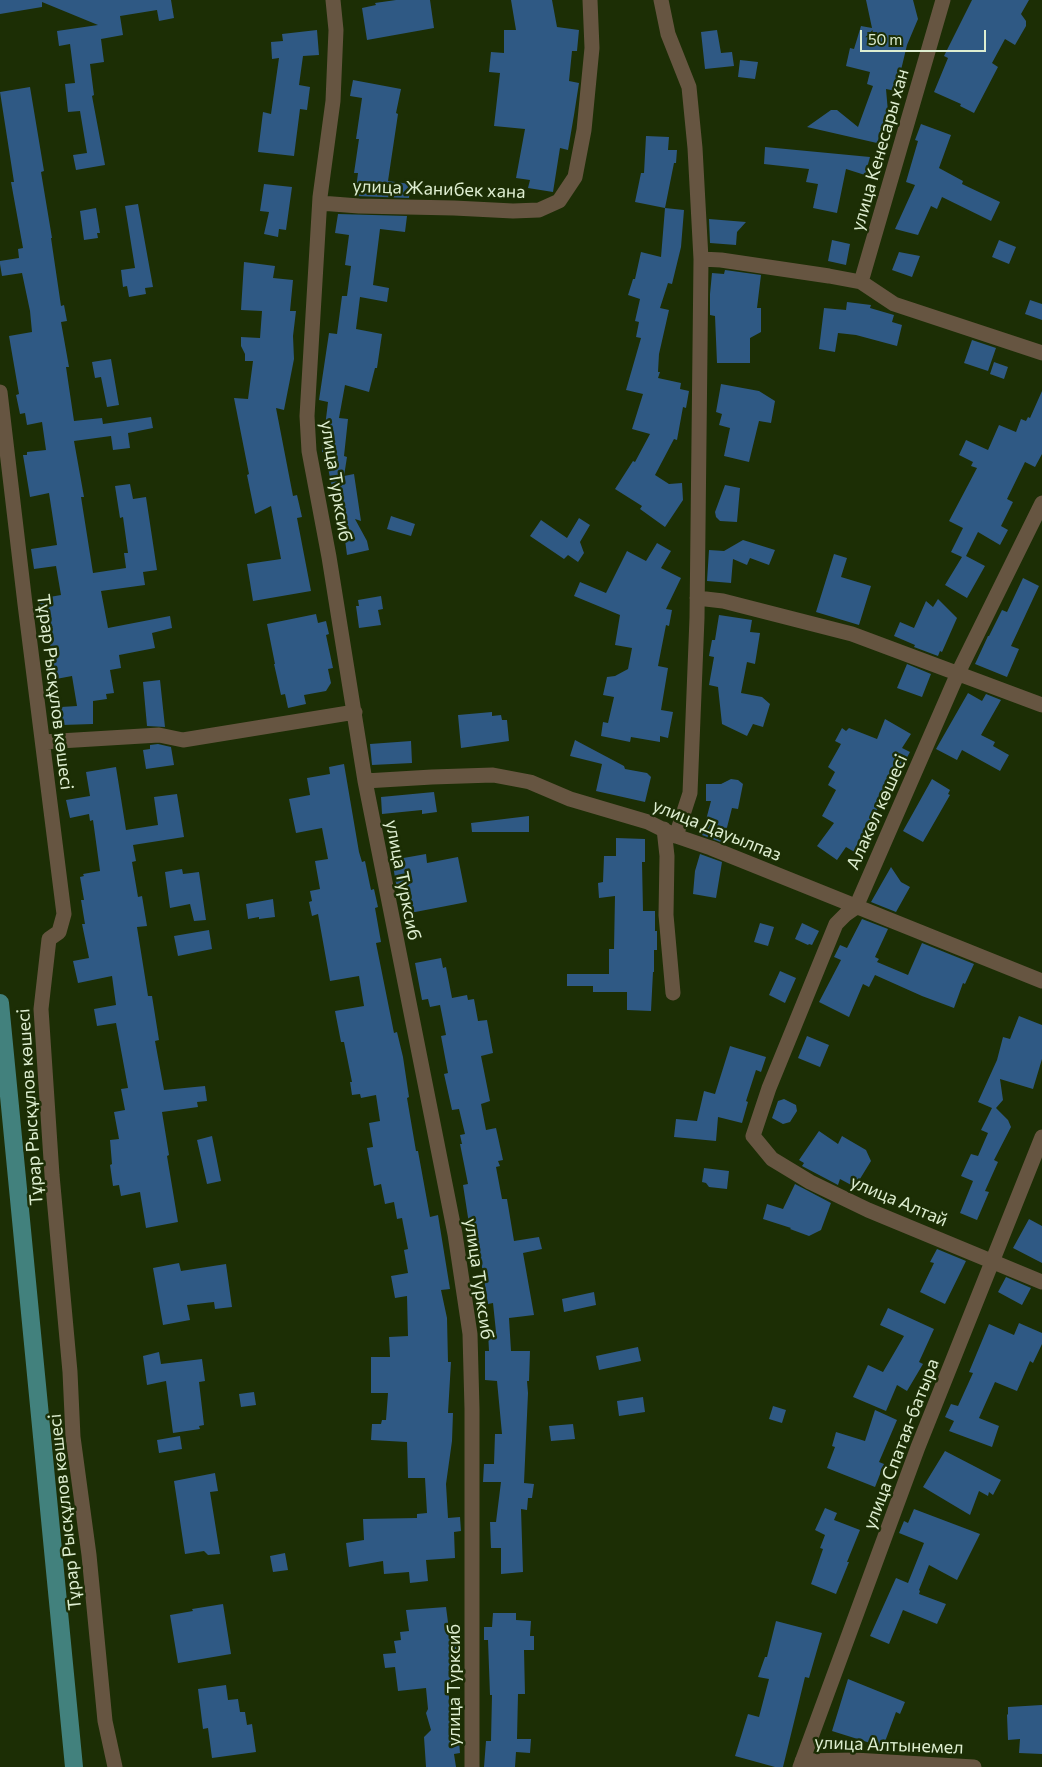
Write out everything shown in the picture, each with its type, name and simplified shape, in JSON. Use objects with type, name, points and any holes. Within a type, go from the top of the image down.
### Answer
[{"type":"street","name":"улица Турксиб","points":[[333,0],[336,30],[333,102],[320,203],[307,416],[309,451],[329,557],[365,781],[455,1234],[470,1334],[472,1409],[472,1767]]},
{"type":"street","name":"улица Жанибек хана","points":[[320,203],[514,211],[539,210],[559,201],[576,177],[584,130],[592,48],[590,0]]},
{"type":"street","points":[[661,0],[668,34],[689,87],[695,148],[701,259],[697,598],[690,793],[670,832],[667,856],[666,915],[673,992]]},
{"type":"street","name":"улица Кенесары хан","points":[[861,282],[943,0]]},
{"type":"street","points":[[701,259],[731,261],[861,282],[894,304],[1042,353]]},
{"type":"street","name":"Тұрар Рысқұлов көшесі","points":[[0,392],[64,914],[59,932],[49,939],[41,1009],[51,1166],[70,1372],[73,1437],[89,1554],[105,1721],[115,1767]]},
{"type":"street","name":"Алакөл көшесі","points":[[753,1136],[769,1088],[836,924],[856,907],[958,673],[1042,503]]},
{"type":"street","points":[[697,598],[723,601],[852,634],[1042,704]]},
{"type":"street","points":[[43,742],[159,736],[183,740],[355,712]]},
{"type":"street","name":"улица Дауылпаз","points":[[365,781],[493,775],[530,782],[570,799],[648,822],[1042,981]]},
{"type":"street","name":"улица Алтай","points":[[753,1136],[772,1159],[810,1182],[868,1210],[1042,1282]]},
{"type":"street","name":"улица Спатая-батыра","points":[[801,1764],[918,1446],[1042,1137]]},
{"type":"street","name":"улица Алтынемел","points":[[801,1764],[854,1760],[974,1767]]},
{"type":"building","points":[[0,0],[171,0],[174,18],[159,21],[157,10],[120,16],[123,35],[101,39],[104,62],[90,64],[94,95],[92,96],[105,165],[76,170],[73,155],[87,153],[80,111],[68,112],[65,84],[75,83],[70,44],[59,46],[57,31],[98,25],[42,2],[42,7],[0,14]]},
{"type":"building","points":[[396,0],[430,0],[434,28],[367,40],[362,8],[376,5],[375,3]]},
{"type":"building","points":[[511,0],[552,0],[557,27],[579,30],[577,51],[572,51],[569,81],[579,83],[574,115],[568,150],[560,148],[553,192],[528,188],[530,180],[516,178],[525,129],[494,126],[500,73],[489,72],[491,52],[504,53],[504,30],[516,30]]},
{"type":"building","points":[[866,0],[913,0],[918,19],[907,45],[896,91],[886,89],[888,112],[877,143],[807,127],[831,110],[837,110],[858,127],[873,86],[867,84],[870,72],[846,66],[850,48],[854,49],[861,26],[872,28]]},
{"type":"building","points":[[972,0],[1029,0],[1021,14],[1026,21],[1026,26],[1015,45],[1005,39],[992,63],[998,67],[974,113],[960,106],[961,104],[934,92],[948,58],[944,56]]},
{"type":"building","points":[[317,30],[319,55],[303,56],[299,85],[310,87],[307,110],[300,109],[294,156],[258,152],[263,112],[271,114],[279,58],[272,59],[271,42],[283,41],[282,34]]},
{"type":"building","points":[[717,30],[721,53],[732,52],[734,66],[705,69],[701,32]]},
{"type":"building","points":[[740,60],[758,62],[755,79],[738,77]]},
{"type":"building","points":[[353,80],[401,89],[396,113],[398,114],[388,181],[410,184],[409,198],[355,196],[358,173],[354,173],[359,139],[356,139],[362,98],[350,96]]},
{"type":"building","points":[[30,87],[44,171],[41,172],[61,306],[64,305],[67,321],[61,322],[69,367],[66,367],[74,421],[102,418],[103,424],[151,417],[153,428],[128,433],[130,448],[113,450],[111,436],[74,441],[84,497],[81,497],[93,573],[126,568],[124,553],[128,553],[123,517],[120,518],[115,486],[130,484],[133,499],[146,497],[157,570],[143,572],[145,585],[101,591],[108,628],[170,616],[172,628],[152,633],[155,648],[119,655],[121,668],[110,670],[114,693],[106,694],[107,699],[93,701],[93,724],[62,725],[61,707],[77,706],[72,676],[56,679],[49,638],[45,639],[38,599],[61,595],[56,566],[34,569],[31,549],[57,545],[49,493],[30,497],[23,455],[27,455],[27,452],[46,450],[42,422],[27,425],[25,413],[20,414],[16,395],[19,394],[9,336],[32,332],[30,311],[22,273],[2,276],[0,264],[0,261],[19,258],[18,249],[23,248],[11,182],[14,182],[0,92]]},
{"type":"building","points":[[921,124],[951,135],[939,168],[963,181],[962,184],[1000,202],[991,221],[942,197],[937,209],[931,206],[918,235],[895,229],[915,185],[906,182],[918,141],[915,140]]},
{"type":"building","points":[[646,136],[669,137],[668,150],[677,150],[676,163],[674,163],[665,208],[635,202],[641,173],[644,173]]},
{"type":"building","points":[[765,147],[870,157],[865,175],[846,169],[837,213],[813,208],[818,184],[806,182],[809,169],[764,164]]},
{"type":"building","points":[[264,184],[292,187],[286,230],[279,229],[278,237],[264,234],[269,212],[260,211]]},
{"type":"building","points":[[138,204],[153,287],[145,288],[146,294],[129,297],[127,286],[123,287],[121,270],[135,268],[125,206]]},
{"type":"building","points":[[96,208],[100,233],[97,233],[98,238],[84,240],[80,211]]},
{"type":"building","points":[[665,208],[684,210],[681,247],[672,284],[668,283],[660,308],[669,310],[659,354],[658,372],[660,372],[658,378],[681,383],[680,389],[689,391],[686,408],[683,407],[677,440],[674,439],[655,475],[669,484],[682,483],[683,500],[665,527],[640,509],[642,506],[615,489],[633,461],[635,462],[650,434],[632,429],[643,394],[626,390],[641,338],[636,337],[639,322],[635,321],[640,299],[628,295],[633,279],[635,279],[641,252],[661,257]]},
{"type":"building","points":[[338,214],[407,216],[405,232],[380,229],[373,285],[389,288],[387,302],[360,297],[356,329],[382,334],[377,368],[375,368],[369,392],[345,385],[339,418],[348,419],[344,456],[347,457],[344,476],[354,474],[361,521],[355,519],[367,541],[369,550],[347,555],[340,502],[337,511],[328,468],[331,453],[322,452],[328,402],[319,400],[329,333],[337,334],[342,296],[347,296],[351,266],[345,265],[349,235],[335,233]]},
{"type":"building","points":[[709,219],[746,222],[737,232],[736,245],[710,243]]},
{"type":"building","points":[[832,240],[850,244],[846,265],[828,261]]},
{"type":"building","points":[[999,240],[1016,247],[1009,264],[992,257]]},
{"type":"building","points":[[899,252],[920,256],[912,277],[892,270]]},
{"type":"building","points":[[244,262],[275,266],[273,278],[293,280],[290,311],[296,311],[293,336],[294,359],[284,410],[276,408],[293,496],[297,495],[302,517],[297,518],[311,591],[253,601],[247,564],[281,559],[271,506],[255,514],[234,398],[248,399],[253,361],[245,361],[241,337],[260,338],[262,311],[241,310]]},
{"type":"building","points":[[725,270],[761,275],[757,308],[761,308],[761,332],[750,338],[750,363],[717,363],[715,316],[710,315],[710,294],[712,273],[724,274]]},
{"type":"building","points":[[1030,300],[1042,304],[1042,320],[1025,314]]},
{"type":"building","points":[[847,302],[871,305],[870,308],[894,315],[892,322],[902,325],[897,346],[856,335],[838,333],[835,352],[819,349],[824,308],[846,310]]},
{"type":"building","points":[[972,340],[996,348],[988,371],[964,363]]},
{"type":"building","points":[[111,359],[119,405],[107,407],[101,377],[95,378],[92,362]]},
{"type":"building","points":[[994,362],[1008,367],[1004,379],[990,374]]},
{"type":"building","points":[[721,384],[759,391],[775,401],[771,423],[759,421],[749,462],[724,456],[730,428],[719,425],[722,414],[716,412]]},
{"type":"building","points":[[1042,391],[1042,454],[1035,467],[1025,462],[1007,499],[1013,502],[1001,526],[1008,530],[1000,545],[978,532],[966,556],[985,566],[967,598],[945,585],[962,557],[951,552],[963,528],[949,521],[977,468],[971,466],[973,462],[959,455],[966,440],[988,450],[999,425],[1016,432],[1021,419],[1026,421],[1028,417],[1030,418]]},
{"type":"building","points":[[725,485],[740,488],[737,522],[720,521],[716,517],[715,512]]},
{"type":"building","points":[[391,516],[415,524],[411,536],[387,529]]},
{"type":"building","points":[[579,518],[590,525],[580,542],[584,553],[578,562],[568,555],[564,559],[530,536],[541,520],[567,538]]},
{"type":"building","points":[[743,540],[775,550],[769,565],[750,558],[747,565],[733,559],[731,583],[707,581],[709,550],[724,551]]},
{"type":"building","points":[[657,543],[671,551],[661,568],[681,578],[666,609],[672,610],[669,626],[666,625],[658,666],[668,668],[661,710],[673,712],[668,738],[660,736],[660,742],[631,737],[630,742],[601,736],[603,722],[608,723],[614,697],[603,695],[607,677],[615,676],[628,669],[632,648],[615,645],[620,615],[574,596],[580,582],[606,593],[627,551],[646,561]]},
{"type":"building","points":[[834,554],[847,558],[841,577],[871,586],[859,625],[816,612]]},
{"type":"building","points":[[1023,578],[1039,586],[1011,646],[1019,649],[1007,677],[975,664],[1002,610],[1007,612]]},
{"type":"building","points":[[381,596],[383,609],[378,610],[381,625],[359,628],[356,606],[359,606],[358,600]]},
{"type":"building","points":[[938,599],[957,618],[942,652],[940,651],[938,656],[914,647],[915,645],[894,636],[900,622],[914,628],[926,601],[933,607]]},
{"type":"building","points":[[316,614],[318,623],[326,621],[329,634],[326,635],[333,668],[328,669],[331,683],[326,691],[304,695],[306,704],[288,708],[285,694],[281,695],[267,624]]},
{"type":"building","points":[[719,615],[752,620],[750,632],[760,633],[755,664],[747,662],[741,693],[762,697],[770,704],[763,727],[753,724],[747,736],[722,724],[718,687],[709,685],[714,657],[709,656],[712,640],[715,640]]},
{"type":"building","points":[[907,664],[931,674],[922,697],[897,688]]},
{"type":"building","points":[[160,680],[165,727],[147,726],[143,682]]},
{"type":"building","points":[[968,693],[982,701],[986,694],[1001,700],[981,735],[995,742],[993,746],[1009,755],[1000,771],[962,750],[957,760],[936,749]]},
{"type":"building","points":[[492,712],[492,716],[501,715],[502,720],[507,720],[509,741],[461,748],[458,715]]},
{"type":"building","points":[[885,719],[911,734],[902,748],[910,752],[892,785],[895,787],[884,804],[881,802],[868,827],[872,830],[862,849],[859,848],[856,853],[846,847],[837,860],[817,846],[834,823],[822,816],[836,790],[828,785],[835,772],[828,767],[841,744],[835,741],[842,728],[846,731],[849,728],[877,739]]},
{"type":"building","points":[[575,740],[624,766],[625,769],[647,773],[651,777],[645,802],[596,791],[602,764],[570,756]]},
{"type":"building","points":[[411,741],[412,763],[372,765],[370,744]]},
{"type":"building","points":[[158,744],[171,747],[174,765],[146,769],[143,750],[150,749],[150,745]]},
{"type":"building","points":[[344,764],[359,852],[362,862],[365,861],[371,890],[374,889],[378,907],[375,908],[381,942],[376,943],[394,1033],[397,1032],[403,1057],[409,1097],[407,1098],[416,1151],[418,1151],[430,1217],[438,1215],[450,1289],[441,1290],[447,1318],[448,1362],[451,1362],[448,1413],[453,1413],[452,1441],[446,1484],[448,1518],[460,1517],[461,1531],[454,1532],[455,1558],[426,1560],[428,1581],[410,1583],[409,1572],[384,1574],[383,1561],[349,1567],[346,1543],[364,1540],[363,1519],[417,1518],[417,1514],[427,1513],[425,1478],[408,1478],[407,1442],[371,1440],[372,1424],[381,1424],[382,1420],[386,1420],[388,1393],[371,1393],[371,1357],[390,1357],[389,1337],[408,1336],[407,1296],[395,1298],[391,1276],[408,1273],[404,1250],[408,1249],[402,1218],[397,1219],[394,1202],[385,1204],[381,1184],[374,1186],[367,1148],[373,1147],[369,1123],[380,1121],[376,1095],[361,1098],[360,1094],[352,1095],[350,1082],[352,1082],[344,1042],[341,1042],[335,1011],[364,1006],[359,976],[330,981],[318,914],[312,916],[309,902],[312,901],[310,891],[320,889],[315,861],[328,859],[322,828],[296,833],[289,799],[310,795],[307,778],[330,774],[329,767]]},
{"type":"building","points":[[116,767],[126,830],[158,825],[154,797],[177,794],[184,837],[133,845],[136,861],[132,862],[138,897],[142,896],[147,926],[137,927],[148,996],[152,996],[159,1040],[155,1041],[164,1090],[205,1086],[207,1101],[197,1102],[198,1107],[162,1112],[178,1222],[146,1228],[140,1192],[121,1196],[119,1185],[113,1186],[110,1165],[112,1164],[110,1140],[119,1139],[114,1112],[125,1110],[121,1089],[128,1088],[116,1023],[97,1026],[94,1009],[116,1005],[112,976],[78,983],[73,961],[89,958],[82,924],[85,924],[81,900],[84,900],[80,877],[84,876],[83,874],[100,871],[93,820],[90,821],[89,814],[70,818],[66,800],[90,796],[86,772]]},
{"type":"building","points":[[731,779],[738,780],[743,784],[738,809],[732,808],[723,843],[702,835],[711,801],[706,801],[706,784],[721,784]]},
{"type":"building","points":[[932,779],[950,790],[948,794],[950,795],[923,842],[903,831]]},
{"type":"building","points":[[434,792],[437,812],[422,814],[422,810],[382,814],[381,797]]},
{"type":"building","points":[[529,816],[529,832],[472,832],[471,823]]},
{"type":"building","points":[[616,838],[645,839],[645,862],[642,862],[643,911],[655,911],[655,931],[657,931],[657,950],[654,950],[651,1011],[627,1010],[627,992],[593,992],[593,986],[567,986],[567,974],[609,974],[609,949],[614,949],[615,896],[599,898],[598,883],[603,882],[604,856],[616,856]]},
{"type":"building","points":[[426,854],[427,863],[458,857],[467,902],[410,913],[405,888],[397,889],[392,860]]},
{"type":"building","points":[[700,854],[722,862],[716,898],[693,894],[695,871]]},
{"type":"building","points":[[891,867],[901,882],[910,887],[896,912],[871,902]]},
{"type":"building","points":[[182,869],[183,874],[199,872],[206,920],[194,921],[190,904],[170,908],[165,872]]},
{"type":"building","points":[[273,899],[275,917],[248,919],[246,904]]},
{"type":"building","points":[[862,919],[888,929],[875,957],[879,959],[877,962],[908,975],[922,943],[974,964],[965,984],[963,983],[954,1008],[875,975],[869,987],[863,984],[849,1017],[819,1002],[841,960],[834,957],[840,945],[847,948]]},
{"type":"building","points":[[760,923],[774,927],[768,946],[754,942]]},
{"type":"building","points":[[802,923],[819,931],[812,945],[795,939]]},
{"type":"building","points":[[209,930],[212,949],[178,956],[174,936]]},
{"type":"building","points":[[441,958],[443,968],[446,967],[452,998],[467,995],[468,1000],[474,999],[478,1021],[487,1020],[493,1053],[481,1056],[490,1101],[481,1104],[486,1130],[496,1128],[503,1160],[498,1161],[500,1166],[496,1167],[502,1199],[507,1199],[514,1241],[539,1237],[542,1249],[523,1253],[534,1315],[509,1318],[511,1351],[530,1351],[529,1381],[527,1381],[524,1483],[534,1484],[532,1498],[528,1498],[527,1510],[521,1509],[523,1572],[501,1574],[501,1548],[491,1548],[490,1522],[496,1522],[501,1482],[483,1482],[484,1464],[494,1464],[495,1434],[502,1434],[497,1381],[485,1380],[485,1351],[489,1351],[488,1332],[496,1332],[493,1303],[488,1304],[481,1261],[475,1262],[463,1185],[468,1184],[460,1135],[465,1134],[459,1109],[452,1110],[444,1074],[448,1073],[441,1036],[446,1035],[440,1005],[430,1007],[428,999],[422,1000],[415,963]]},
{"type":"building","points":[[780,971],[796,978],[785,1003],[769,995]]},
{"type":"building","points":[[1019,1016],[1042,1025],[1042,1059],[1033,1089],[1000,1079],[1003,1100],[996,1108],[1008,1120],[1011,1127],[994,1160],[998,1162],[985,1191],[989,1192],[977,1220],[960,1213],[973,1181],[961,1176],[971,1154],[978,1156],[988,1133],[981,1130],[992,1108],[978,1102],[997,1060],[1003,1037],[1010,1039]]},
{"type":"building","points":[[807,1036],[829,1045],[820,1067],[798,1058]]},
{"type":"building","points":[[730,1046],[766,1057],[761,1072],[756,1070],[746,1101],[748,1102],[742,1123],[718,1117],[716,1141],[674,1137],[676,1119],[697,1121],[704,1091],[715,1094]]},
{"type":"building","points":[[784,1099],[796,1105],[797,1111],[790,1122],[783,1124],[772,1118],[778,1101]]},
{"type":"building","points":[[819,1131],[838,1144],[842,1136],[866,1150],[871,1161],[855,1187],[840,1179],[838,1185],[802,1166],[804,1163],[799,1160]]},
{"type":"building","points":[[212,1136],[221,1181],[207,1184],[197,1140]]},
{"type":"building","points":[[704,1168],[729,1171],[727,1189],[709,1187],[706,1183],[702,1182]]},
{"type":"building","points":[[795,1184],[831,1203],[821,1230],[809,1236],[763,1219],[767,1204],[783,1209]]},
{"type":"building","points":[[1029,1219],[1042,1226],[1042,1263],[1013,1248]]},
{"type":"building","points":[[937,1249],[966,1261],[945,1304],[920,1292],[934,1263],[930,1262]]},
{"type":"building","points":[[179,1263],[181,1271],[226,1264],[232,1307],[215,1309],[214,1302],[187,1305],[190,1320],[163,1325],[153,1268]]},
{"type":"building","points":[[1006,1277],[1031,1288],[1022,1305],[998,1292]]},
{"type":"building","points":[[594,1292],[596,1305],[564,1312],[562,1299]]},
{"type":"building","points":[[888,1308],[934,1329],[919,1362],[923,1364],[907,1391],[897,1385],[886,1411],[853,1397],[868,1365],[883,1372],[904,1336],[880,1325]]},
{"type":"building","points":[[1019,1323],[1042,1333],[1042,1344],[1033,1363],[1030,1361],[1017,1391],[995,1382],[979,1418],[999,1426],[992,1447],[949,1431],[954,1421],[945,1417],[951,1404],[958,1406],[973,1373],[969,1372],[989,1324],[1014,1335]]},
{"type":"building","points":[[638,1347],[641,1361],[599,1370],[596,1356]]},
{"type":"building","points":[[159,1352],[161,1364],[202,1359],[205,1381],[199,1382],[204,1425],[199,1426],[200,1429],[173,1433],[166,1381],[147,1385],[143,1356]]},
{"type":"building","points":[[254,1392],[256,1405],[241,1407],[239,1394]]},
{"type":"building","points":[[643,1397],[645,1412],[619,1416],[617,1401]]},
{"type":"building","points":[[773,1406],[786,1410],[782,1423],[769,1419]]},
{"type":"building","points":[[875,1410],[897,1420],[879,1462],[884,1464],[875,1487],[827,1468],[835,1447],[832,1446],[836,1432],[865,1441]]},
{"type":"building","points":[[573,1424],[575,1439],[551,1441],[549,1426]]},
{"type":"building","points":[[180,1436],[182,1449],[159,1453],[157,1440]]},
{"type":"building","points":[[945,1451],[1001,1480],[993,1495],[989,1492],[988,1496],[979,1491],[970,1515],[923,1487]]},
{"type":"building","points":[[215,1473],[218,1491],[210,1492],[220,1554],[208,1555],[204,1551],[185,1554],[174,1481]]},
{"type":"building","points":[[825,1508],[837,1513],[834,1520],[860,1530],[836,1594],[811,1584],[823,1549],[820,1548],[825,1535],[815,1530]]},
{"type":"building","points":[[914,1509],[980,1534],[957,1580],[929,1565],[919,1594],[946,1604],[937,1624],[903,1610],[889,1644],[870,1636],[896,1578],[908,1583],[924,1543],[899,1533],[904,1521],[908,1523]]},
{"type":"building","points":[[285,1553],[288,1570],[273,1572],[270,1556]]},
{"type":"building","points":[[223,1604],[231,1654],[178,1663],[170,1615]]},
{"type":"building","points":[[446,1607],[451,1645],[457,1644],[461,1670],[452,1671],[454,1680],[447,1681],[453,1730],[458,1729],[460,1753],[454,1754],[456,1767],[426,1767],[424,1737],[431,1730],[426,1713],[428,1709],[426,1688],[398,1691],[395,1667],[385,1668],[383,1654],[396,1653],[394,1641],[401,1640],[400,1632],[409,1631],[406,1610]]},
{"type":"building","points":[[493,1613],[516,1613],[516,1620],[531,1621],[530,1636],[534,1636],[534,1650],[524,1650],[525,1694],[518,1694],[517,1739],[531,1739],[530,1753],[516,1752],[515,1767],[484,1767],[486,1741],[491,1741],[492,1695],[490,1695],[488,1640],[484,1640],[484,1627],[492,1627]]},
{"type":"building","points":[[776,1621],[822,1633],[809,1678],[805,1677],[783,1767],[775,1767],[735,1756],[748,1714],[759,1717],[769,1679],[758,1677],[765,1657],[767,1657]]},
{"type":"building","points":[[848,1679],[905,1702],[900,1714],[896,1712],[883,1747],[832,1731]]},
{"type":"building","points":[[226,1685],[228,1700],[238,1699],[240,1712],[245,1712],[247,1725],[252,1724],[256,1752],[212,1758],[208,1728],[203,1729],[198,1689]]},
{"type":"building","points":[[1042,1705],[1042,1754],[1019,1753],[1020,1739],[1008,1740],[1008,1707]]},
{"type":"waterway","points":[[0,1003],[74,1767]]}]
